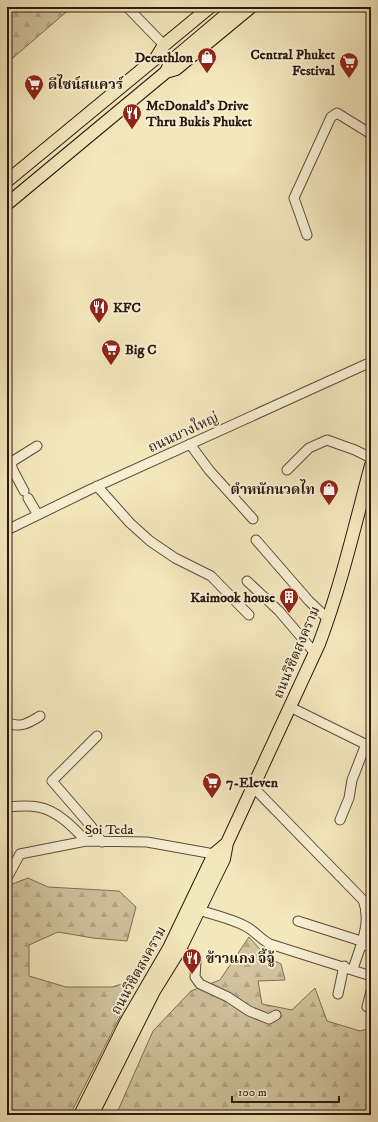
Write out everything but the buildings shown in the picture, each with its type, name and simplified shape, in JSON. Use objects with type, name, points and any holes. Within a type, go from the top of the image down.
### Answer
[{"type":"main road","points":[[7,181],[156,58],[164,45],[210,7]]},
{"type":"main road","points":[[156,58],[166,55],[225,7]]},
{"type":"main road","points":[[166,72],[171,62],[235,7]]},
{"type":"main road","points":[[7,204],[166,72],[176,69],[251,7]]},
{"type":"main road","name":"ถนนวิชิตสงคราม","points":[[80,1115],[126,1022],[227,843],[290,707],[328,619],[371,465]]},
{"type":"main road","name":"ถนนวิชิตสงคราม","points":[[92,1115],[154,991],[180,949],[199,910],[219,856]]},
{"type":"street","points":[[127,7],[164,45]]},
{"type":"street","points":[[307,235],[294,198],[331,117],[338,113],[371,134]]},
{"type":"street","name":"ถนนบางใหญ่","points":[[7,530],[97,486],[371,362]]},
{"type":"street","points":[[287,470],[309,448],[326,440],[355,450],[371,458]]},
{"type":"street","points":[[190,444],[209,470],[253,519]]},
{"type":"street","points":[[37,446],[13,461],[11,465],[16,477],[38,515]]},
{"type":"street","points":[[97,486],[130,523],[150,541],[175,558],[211,576],[249,615]]},
{"type":"street","points":[[256,540],[309,601],[328,619]]},
{"type":"street","points":[[247,581],[279,611],[314,652]]},
{"type":"street","points":[[290,707],[368,745],[352,780],[349,798],[340,820]]},
{"type":"street","points":[[7,722],[12,725],[20,726],[40,716]]},
{"type":"street","points":[[97,736],[52,781],[91,826],[102,842]]},
{"type":"street","points":[[253,787],[363,900],[366,908],[366,927],[338,994]]},
{"type":"street","points":[[7,807],[27,806],[44,808],[62,818],[86,841]]},
{"type":"street","name":"Soi Teda","points":[[7,878],[20,854],[86,841],[147,842],[219,856]]},
{"type":"street","points":[[199,910],[242,924],[270,944],[371,976]]},
{"type":"street","points":[[298,921],[361,942],[371,947]]},
{"type":"street","points":[[180,949],[196,961],[195,977],[200,984],[221,993],[257,1015],[269,1019],[276,1015]]},
{"type":"street","points":[[367,1007],[371,991]]},
{"type":"green space","points":[[7,7],[72,7],[7,63]]},
{"type":"green space","points":[[28,878],[48,887],[119,891],[136,907],[127,941],[93,938],[58,932],[29,945],[29,976],[66,987],[112,987],[139,979],[70,1115],[7,1115],[7,886]]},
{"type":"green space","points":[[249,937],[267,957],[281,964],[285,980],[258,981],[262,1004],[292,1010],[315,988],[327,1021],[360,1031],[371,1028],[371,1115],[116,1115],[153,1031],[191,991],[220,980]]},
{"type":"place","name":"Decathlon","points":[[207,74]]},
{"type":"place","name":"Central Phuket Festival","points":[[349,79]]},
{"type":"place","name":"ดีไซน์สแควร์","points":[[34,101]]},
{"type":"place","name":"McDonald's Drive Thru Bukis Phuket","points":[[132,130]]},
{"type":"place","name":"KFC","points":[[99,324]]},
{"type":"place","name":"Big C","points":[[111,366]]},
{"type":"place","name":"ตำหนักนวดไท","points":[[329,506]]},
{"type":"place","name":"Kaimook house","points":[[289,614]]},
{"type":"place","name":"7-Eleven","points":[[212,799]]},
{"type":"place","name":"ข้าวแกง จี้จู้","points":[[192,975]]}]
